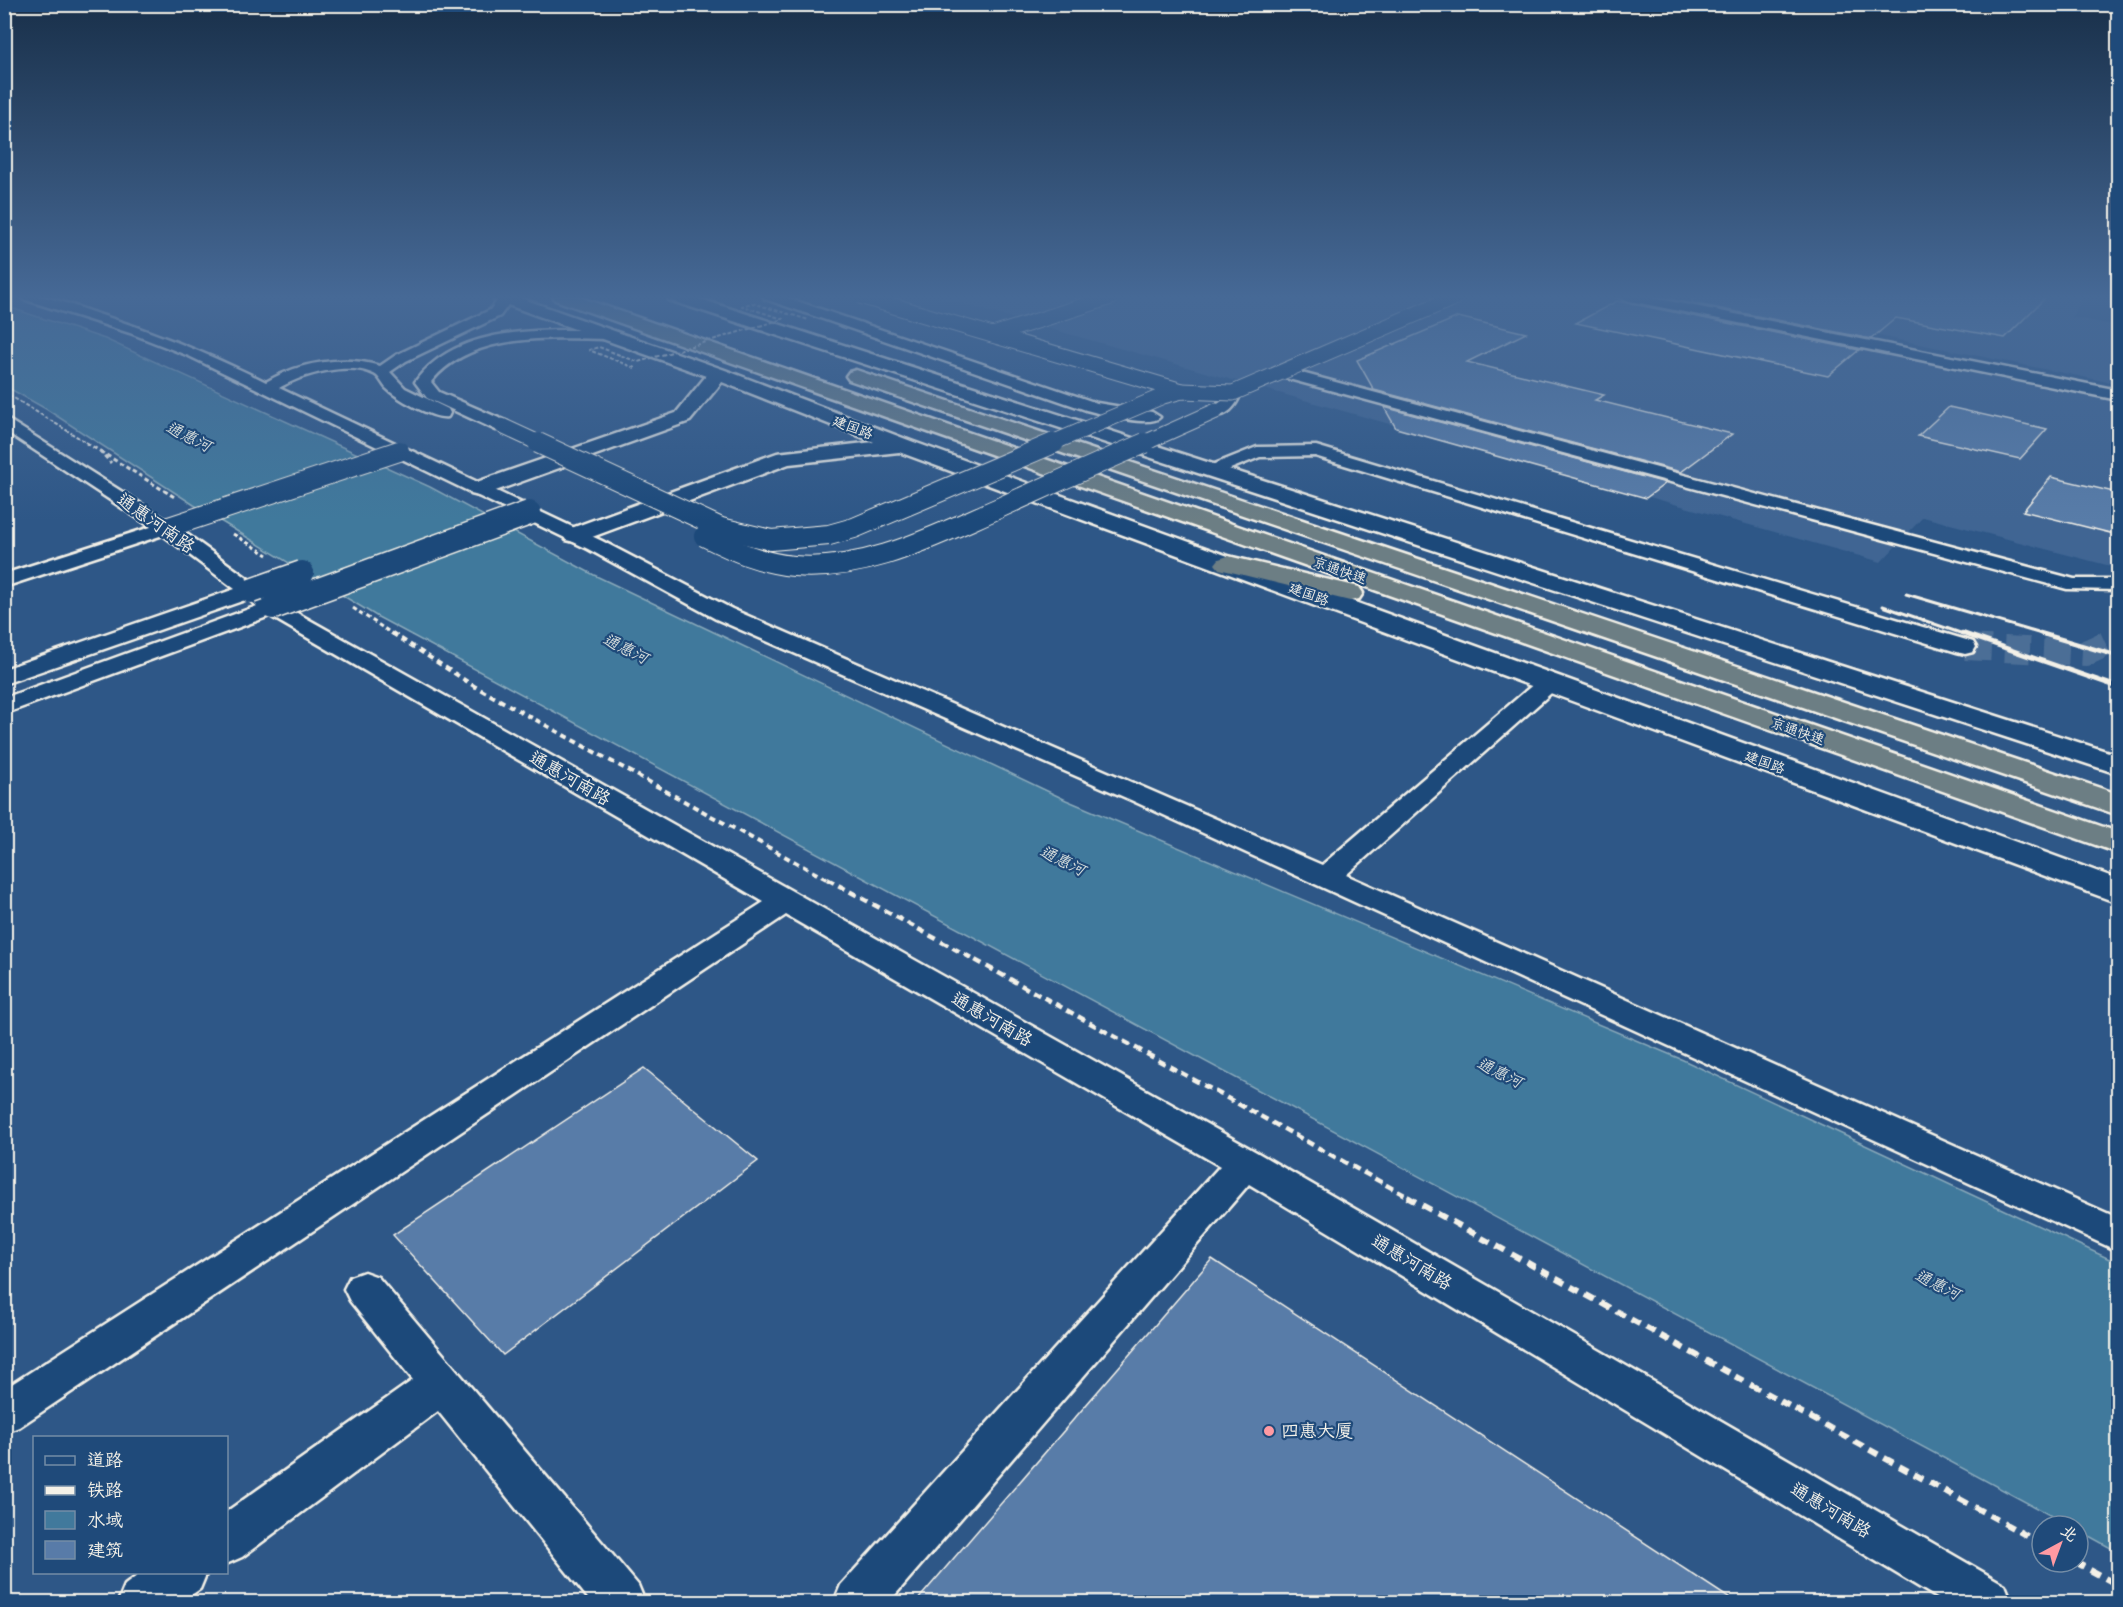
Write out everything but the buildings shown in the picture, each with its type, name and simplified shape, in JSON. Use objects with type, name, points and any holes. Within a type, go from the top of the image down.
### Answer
[{"type":"highway","name":"京通快速","points":[[775,371],[2118,843]]},
{"type":"highway","name":"京通快速","points":[[863,371],[1323,533],[2118,805]]},
{"type":"highway","points":[[909,373],[1323,533]]},
{"type":"highway","points":[[1228,564],[1524,634]]},
{"type":"main road","name":"建国路","points":[[710,371],[903,446],[2118,892]]},
{"type":"main road","points":[[902,371],[2118,765]]},
{"type":"main road","points":[[479,489],[683,417],[718,374]]},
{"type":"main road","points":[[575,535],[785,458],[903,446]]},
{"type":"main road","points":[[262,599],[505,501]]},
{"type":"main road","points":[[262,599],[529,513]]},
{"type":"street","points":[[232,371],[575,535],[724,614],[1325,878],[2118,1235]]},
{"type":"street","points":[[267,388],[279,380],[310,371]]},
{"type":"street","points":[[382,371],[385,379],[397,390],[480,432],[753,559],[792,566],[829,567],[877,558],[917,544],[1194,403]]},
{"type":"street","points":[[428,371],[423,382],[433,395],[721,528],[771,540],[832,542],[875,532],[1152,417],[1233,393],[1279,372],[2074,585],[2113,585],[2118,582]]},
{"type":"street","points":[[988,371],[1092,407],[1152,417]]},
{"type":"street","points":[[1099,371],[1194,403]]},
{"type":"street","points":[[1998,371],[2118,395]]},
{"type":"street","points":[[2029,371],[2118,389]]},
{"type":"street","points":[[771,540],[829,535],[854,528],[1163,396],[1194,403],[1229,404],[1233,393]]},
{"type":"street","name":"通惠河南路","points":[[4,422],[173,514],[262,599],[1245,1163],[1988,1602]]},
{"type":"street","points":[[4,581],[173,514],[399,451]]},
{"type":"street","points":[[1213,471],[1257,452],[1316,451],[1965,647]]},
{"type":"street","points":[[4,677],[262,599]]},
{"type":"street","points":[[4,707],[262,599]]},
{"type":"street","points":[[1325,878],[1550,682]]},
{"type":"street","points":[[4,1413],[786,901]]},
{"type":"street","points":[[858,1602],[1245,1163]]},
{"type":"street","points":[[364,1289],[621,1602]]},
{"type":"street","points":[[228,1540],[441,1384]]},
{"type":"street","points":[[142,1602],[180,1574]]},
{"type":"path","points":[[100,451],[173,514]]},
{"type":"path","points":[[229,531],[278,561]]},
{"type":"path","points":[[347,604],[485,691],[2030,1537]]},
{"type":"path","points":[[2090,1570],[2118,1585]]},
{"type":"shaded area","points":[[1200,371],[1990,371],[2118,397],[2118,568],[1923,517],[1881,562]]},
{"type":"shaded area","points":[[2053,371],[2118,371],[2118,384]]},
{"type":"water","name":"通惠河","points":[[5,371],[175,371],[430,487],[594,575],[1066,800],[1683,1060],[2118,1263],[2118,1552],[2090,1537],[2090,1514],[2048,1514],[378,617],[194,505],[46,409],[5,386]]},
{"type":"tunnel","points":[[1965,647],[2086,653],[2118,638]]},
{"type":"railway","points":[[1906,594],[2045,635]]},
{"type":"railway","points":[[1883,606],[1966,635]]},
{"type":"railway","points":[[1962,633],[2118,687]]},
{"type":"railway","points":[[2040,633],[2118,656]]},
{"type":"place","name":"四惠大厦","points":[[1269,1431]]}]
